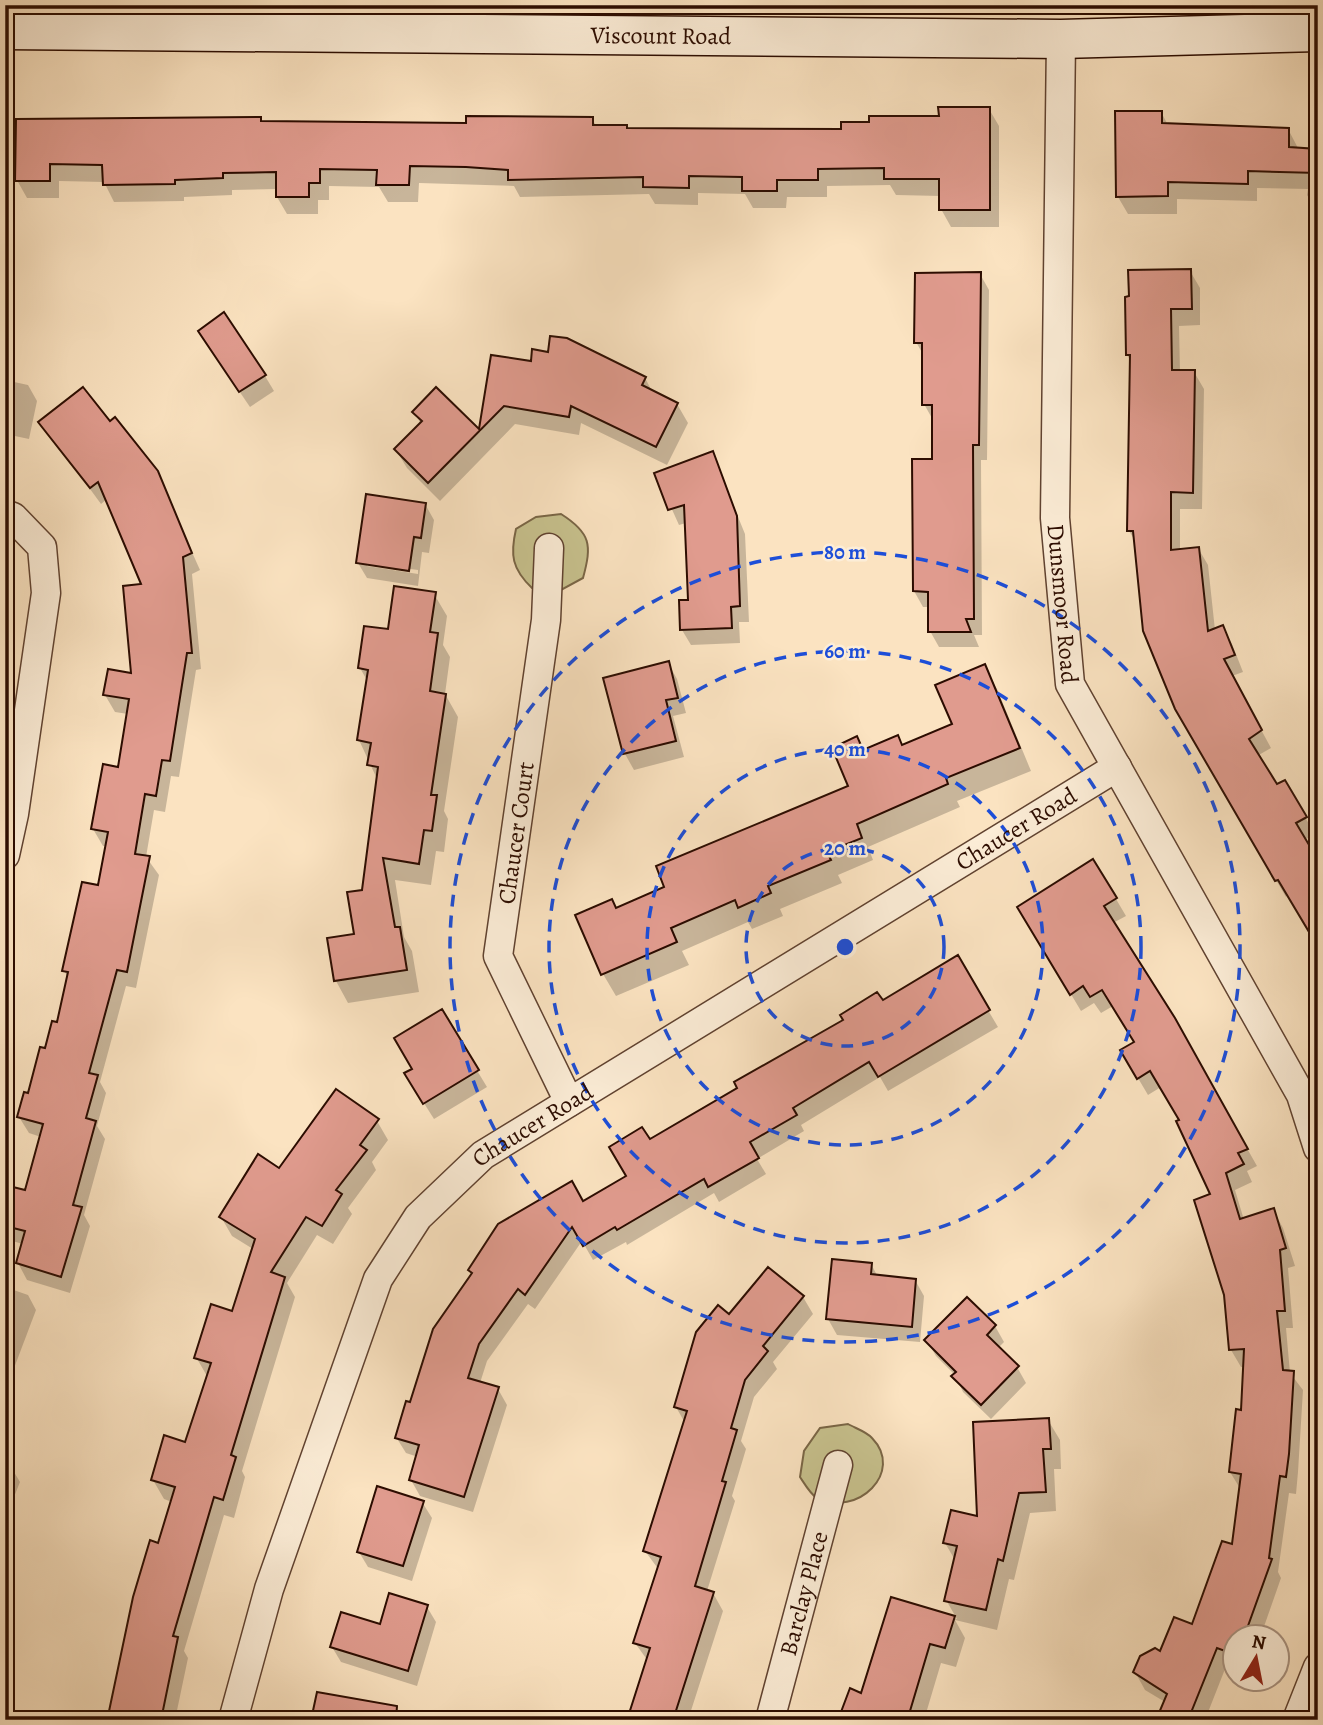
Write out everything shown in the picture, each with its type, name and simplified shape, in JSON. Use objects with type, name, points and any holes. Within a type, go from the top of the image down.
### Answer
[{"type":"street","name":"Viscount Road","points":[[5,30],[525,20],[1062,39],[1318,32]]},
{"type":"street","name":"Dunsmoor Road","points":[[1062,39],[1055,518],[1070,684],[1301,1096],[1318,1148]]},
{"type":"street","points":[[5,514],[13,517],[43,547],[46,593],[14,814],[5,855]]},
{"type":"street","name":"Chaucer Court","points":[[549,548],[546,620],[498,956],[569,1102]]},
{"type":"street","name":"Chaucer Road","points":[[233,1720],[269,1589],[378,1279],[418,1217],[483,1155],[1116,766]]},
{"type":"street","name":"Barclay Place","points":[[770,1720],[838,1465]]},
{"type":"street","points":[[1297,1720],[1318,1667]]},
{"type":"shaded area","points":[[561,514],[578,527],[587,541],[588,557],[583,578],[561,590],[532,588],[520,574],[514,561],[516,529],[536,517]]},
{"type":"shaded area","points":[[848,1424],[870,1436],[881,1451],[883,1465],[880,1477],[861,1497],[832,1503],[817,1498],[800,1477],[804,1451],[820,1428]]},
{"type":"building","points":[[938,107],[990,107],[990,210],[939,210],[939,179],[884,179],[884,168],[818,169],[818,180],[777,180],[777,191],[742,191],[742,177],[689,176],[689,188],[643,187],[643,177],[508,180],[508,170],[410,166],[409,185],[376,185],[377,170],[320,169],[320,183],[309,183],[309,197],[276,197],[276,172],[223,173],[223,178],[175,180],[175,184],[103,185],[102,165],[50,164],[50,181],[15,181],[16,119],[261,117],[261,121],[466,123],[466,116],[593,117],[593,125],[627,125],[627,128],[841,129],[841,122],[869,122],[869,116],[939,116]]},
{"type":"building","points":[[1115,111],[1162,111],[1162,123],[1289,128],[1289,147],[1318,149],[1318,173],[1248,171],[1248,184],[1168,182],[1168,196],[1116,197]]},
{"type":"building","points":[[1191,269],[1192,309],[1171,309],[1172,370],[1195,370],[1193,493],[1171,492],[1171,550],[1199,547],[1208,631],[1223,625],[1235,655],[1224,659],[1262,730],[1249,739],[1277,784],[1285,780],[1307,817],[1296,823],[1318,860],[1318,947],[1278,880],[1275,881],[1175,709],[1143,631],[1133,531],[1127,531],[1130,355],[1126,355],[1125,297],[1129,296],[1128,270]]},
{"type":"building","points":[[981,272],[979,445],[973,445],[974,619],[966,619],[971,632],[928,632],[928,592],[913,591],[912,459],[932,459],[932,405],[922,405],[922,343],[914,343],[915,273]]},
{"type":"building","points":[[224,312],[266,375],[239,392],[198,331]]},
{"type":"building","points":[[550,336],[567,338],[646,377],[642,385],[678,403],[656,447],[571,406],[569,417],[504,406],[428,483],[394,449],[422,421],[412,412],[436,387],[479,429],[491,355],[531,361],[532,349],[548,352]]},
{"type":"building","points":[[83,387],[110,421],[115,417],[158,471],[192,553],[183,557],[192,653],[187,653],[170,761],[162,760],[156,796],[145,794],[135,854],[150,856],[127,972],[117,970],[89,1073],[98,1075],[86,1118],[96,1121],[73,1205],[82,1207],[61,1277],[16,1263],[25,1231],[5,1226],[5,1185],[25,1190],[43,1124],[17,1117],[24,1092],[28,1093],[40,1047],[45,1048],[52,1021],[57,1022],[68,972],[62,971],[82,882],[98,885],[108,832],[91,829],[103,764],[118,767],[129,699],[103,695],[108,669],[131,673],[123,586],[141,584],[98,482],[90,488],[38,422]]},
{"type":"building","points":[[713,451],[737,516],[740,606],[731,607],[732,628],[680,630],[679,600],[688,600],[684,505],[668,510],[654,473]]},
{"type":"building","points":[[366,494],[426,503],[421,538],[414,537],[409,571],[356,563]]},
{"type":"building","points":[[394,586],[436,592],[430,632],[438,633],[430,691],[446,694],[431,795],[437,795],[432,831],[424,830],[419,864],[383,858],[395,927],[400,927],[407,970],[334,981],[327,938],[354,934],[347,892],[362,890],[378,767],[367,765],[371,743],[357,740],[368,670],[358,668],[364,626],[388,629]]},
{"type":"building","points":[[669,661],[678,698],[666,700],[676,741],[623,754],[603,678]]},
{"type":"building","points":[[985,664],[1020,748],[946,778],[948,784],[857,824],[862,838],[827,852],[831,860],[768,886],[771,893],[738,908],[735,900],[671,928],[677,942],[601,975],[575,915],[612,899],[616,908],[664,887],[656,866],[848,786],[832,748],[857,736],[863,750],[898,735],[902,745],[952,724],[935,685]]},
{"type":"building","points":[[1093,859],[1117,898],[1104,906],[1175,1018],[1248,1149],[1238,1153],[1244,1164],[1226,1173],[1240,1219],[1274,1208],[1286,1248],[1280,1250],[1285,1311],[1277,1311],[1283,1370],[1294,1371],[1289,1454],[1286,1477],[1280,1476],[1269,1558],[1272,1559],[1249,1624],[1222,1624],[1222,1650],[1217,1648],[1188,1720],[1156,1720],[1167,1694],[1133,1672],[1140,1656],[1155,1648],[1160,1651],[1174,1617],[1192,1624],[1222,1541],[1232,1544],[1241,1474],[1229,1472],[1236,1409],[1241,1410],[1244,1349],[1229,1350],[1224,1295],[1194,1200],[1210,1194],[1176,1121],[1179,1120],[1150,1071],[1137,1079],[1120,1050],[1134,1042],[1102,990],[1090,997],[1083,986],[1070,995],[1017,907]]},
{"type":"building","points":[[958,955],[990,1010],[878,1077],[869,1062],[793,1108],[797,1115],[750,1142],[759,1158],[708,1187],[704,1179],[617,1230],[615,1227],[583,1246],[572,1227],[525,1295],[518,1289],[479,1344],[468,1378],[499,1387],[464,1497],[409,1480],[419,1445],[395,1438],[406,1401],[410,1402],[433,1329],[472,1273],[468,1270],[498,1224],[572,1181],[583,1201],[626,1176],[609,1147],[642,1127],[650,1139],[737,1088],[734,1082],[843,1020],[840,1015],[877,992],[883,1000]]},
{"type":"building","points":[[442,1009],[479,1070],[423,1104],[404,1073],[412,1069],[394,1038]]},
{"type":"building","points":[[336,1089],[379,1119],[360,1145],[367,1150],[336,1190],[342,1194],[322,1226],[306,1217],[271,1272],[285,1277],[231,1455],[236,1457],[223,1500],[214,1497],[173,1636],[178,1637],[161,1720],[128,1720],[108,1716],[133,1597],[150,1540],[158,1543],[175,1487],[151,1480],[164,1435],[185,1442],[211,1363],[194,1358],[211,1304],[232,1311],[255,1239],[219,1217],[258,1154],[279,1168]]},
{"type":"building","points":[[832,1259],[872,1263],[871,1274],[916,1279],[912,1327],[826,1319]]},
{"type":"building","points":[[768,1267],[804,1296],[763,1346],[768,1351],[745,1380],[731,1428],[737,1430],[722,1481],[726,1482],[695,1586],[714,1592],[673,1720],[627,1720],[650,1648],[633,1643],[661,1557],[643,1551],[687,1411],[674,1407],[696,1332],[718,1305],[729,1314]]},
{"type":"building","points":[[967,1297],[996,1325],[987,1335],[1019,1366],[981,1405],[951,1376],[956,1372],[924,1340]]},
{"type":"building","points":[[1049,1418],[1051,1449],[1043,1449],[1046,1492],[1019,1493],[1003,1561],[998,1559],[986,1610],[944,1601],[957,1546],[943,1543],[951,1510],[977,1516],[973,1422]]},
{"type":"building","points":[[377,1486],[424,1501],[403,1566],[357,1552]]},
{"type":"building","points":[[389,1593],[428,1605],[408,1671],[330,1647],[341,1612],[380,1624]]},
{"type":"building","points":[[891,1597],[955,1616],[945,1648],[930,1644],[910,1711],[926,1720],[838,1720],[850,1688],[861,1693]]},
{"type":"building","points":[[317,1692],[397,1706],[396,1720],[311,1720]]}]
